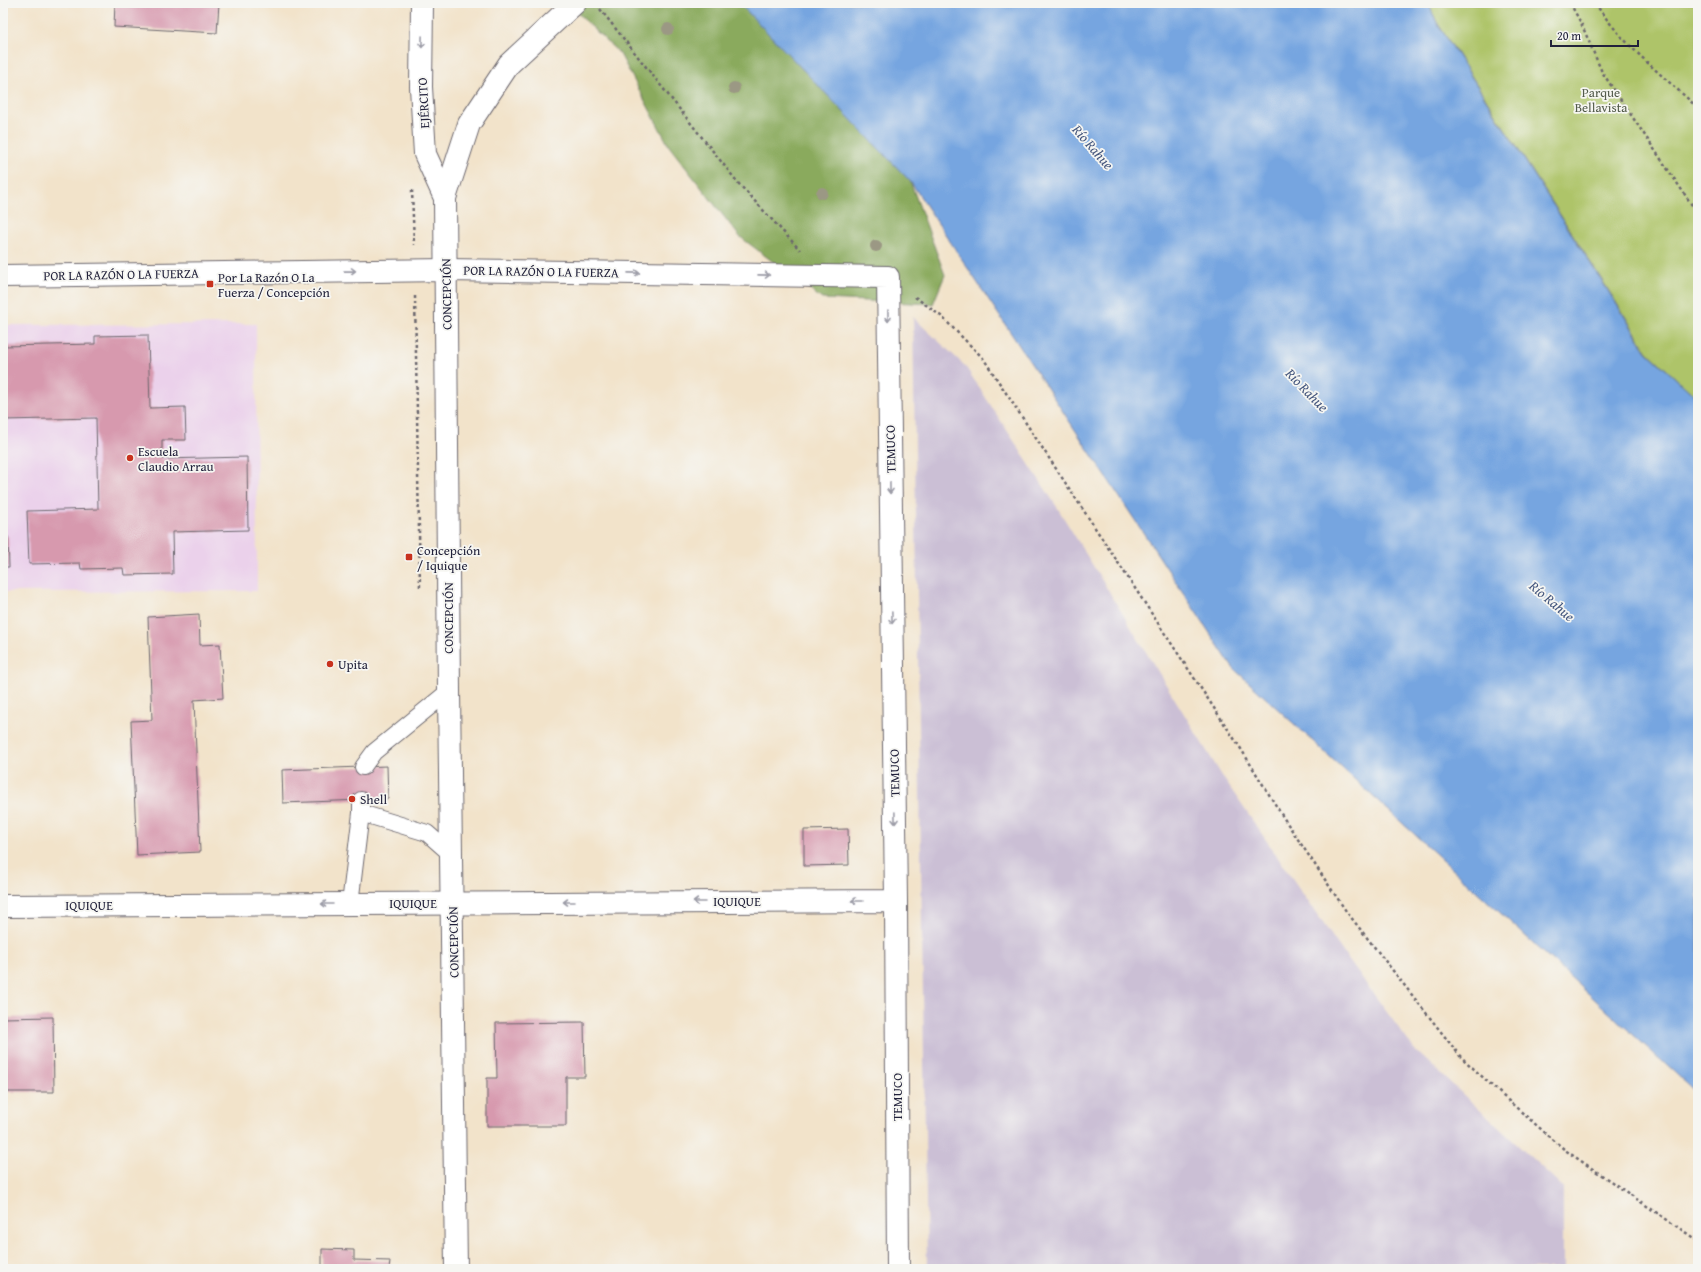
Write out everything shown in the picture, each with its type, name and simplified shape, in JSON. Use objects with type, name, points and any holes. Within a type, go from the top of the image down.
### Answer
[{"type":"street","name":"EJÉRCITO","points":[[422,3],[421,87],[425,154],[445,198]]},
{"type":"street","name":"CONCEPCIÓN","points":[[456,1269],[445,198],[469,124],[509,64],[572,6]]},
{"type":"street","name":"POR LA RAZÓN O LA FUERZA","points":[[3,276],[446,270],[888,277]]},
{"type":"street","name":"TEMUCO","points":[[888,277],[896,901],[898,1269]]},
{"type":"street","name":"IQUIQUE","points":[[3,906],[896,901]]},
{"type":"lane","points":[[364,767],[374,752],[449,691]]},
{"type":"lane","points":[[350,904],[361,807],[427,833],[452,855]]},
{"type":"path","points":[[595,3],[739,184],[805,255]]},
{"type":"path","points":[[1570,3],[1581,23],[1602,72],[1698,214]]},
{"type":"path","points":[[1595,3],[1609,23],[1638,55],[1698,108]]},
{"type":"path","points":[[888,277],[941,316],[983,358],[1241,750],[1283,818],[1346,911],[1460,1056],[1565,1150],[1698,1241]]},
{"type":"shaded area","points":[[913,317],[965,366],[1057,507],[1224,779],[1347,958],[1414,1049],[1563,1187],[1563,1269],[927,1269]]},
{"type":"shaded area","name":"Escuela Claudio Arrau","points":[[256,324],[257,591],[3,592],[3,325]]},
{"type":"green space","points":[[567,3],[739,3],[910,181],[945,275],[933,304],[822,299],[739,236],[669,146],[620,54]]},
{"type":"green space","name":"Parque Bellavista","points":[[1428,3],[1698,3],[1698,399],[1648,352],[1437,22]]},
{"type":"water","name":"Río Rahue","points":[[739,3],[1428,3],[1437,23],[1647,352],[1698,399],[1698,1094],[1233,668],[910,181]]},
{"type":"building","points":[[115,3],[219,3],[217,33],[114,27]]},
{"type":"building","points":[[148,335],[150,408],[185,407],[186,440],[162,440],[162,459],[247,457],[248,530],[172,532],[173,574],[124,575],[123,568],[81,569],[80,563],[29,564],[27,511],[98,509],[96,418],[3,420],[3,346],[95,344],[95,336]]},
{"type":"building","points":[[3,536],[8,536],[9,567],[3,567]]},
{"type":"building","points":[[199,614],[200,645],[220,644],[223,698],[194,700],[200,852],[137,855],[131,721],[152,720],[148,617]]},
{"type":"building","points":[[387,766],[388,799],[283,803],[282,770]]},
{"type":"building","points":[[848,829],[849,865],[804,866],[804,830]]},
{"type":"building","points":[[53,1017],[54,1092],[3,1092],[3,1018]]},
{"type":"building","points":[[584,1022],[585,1077],[566,1077],[566,1126],[487,1126],[487,1078],[497,1078],[496,1023]]},
{"type":"building","points":[[322,1249],[354,1250],[354,1260],[390,1261],[389,1269],[322,1269]]},
{"type":"place","name":"Por La Razón O La Fuerza / Concepción","points":[[210,284]]},
{"type":"place","name":"Escuela Claudio Arrau","points":[[130,458]]},
{"type":"place","name":"Concepción / Iquique","points":[[409,557]]},
{"type":"place","name":"Upita","points":[[330,664]]},
{"type":"place","name":"Shell","points":[[352,799]]}]
